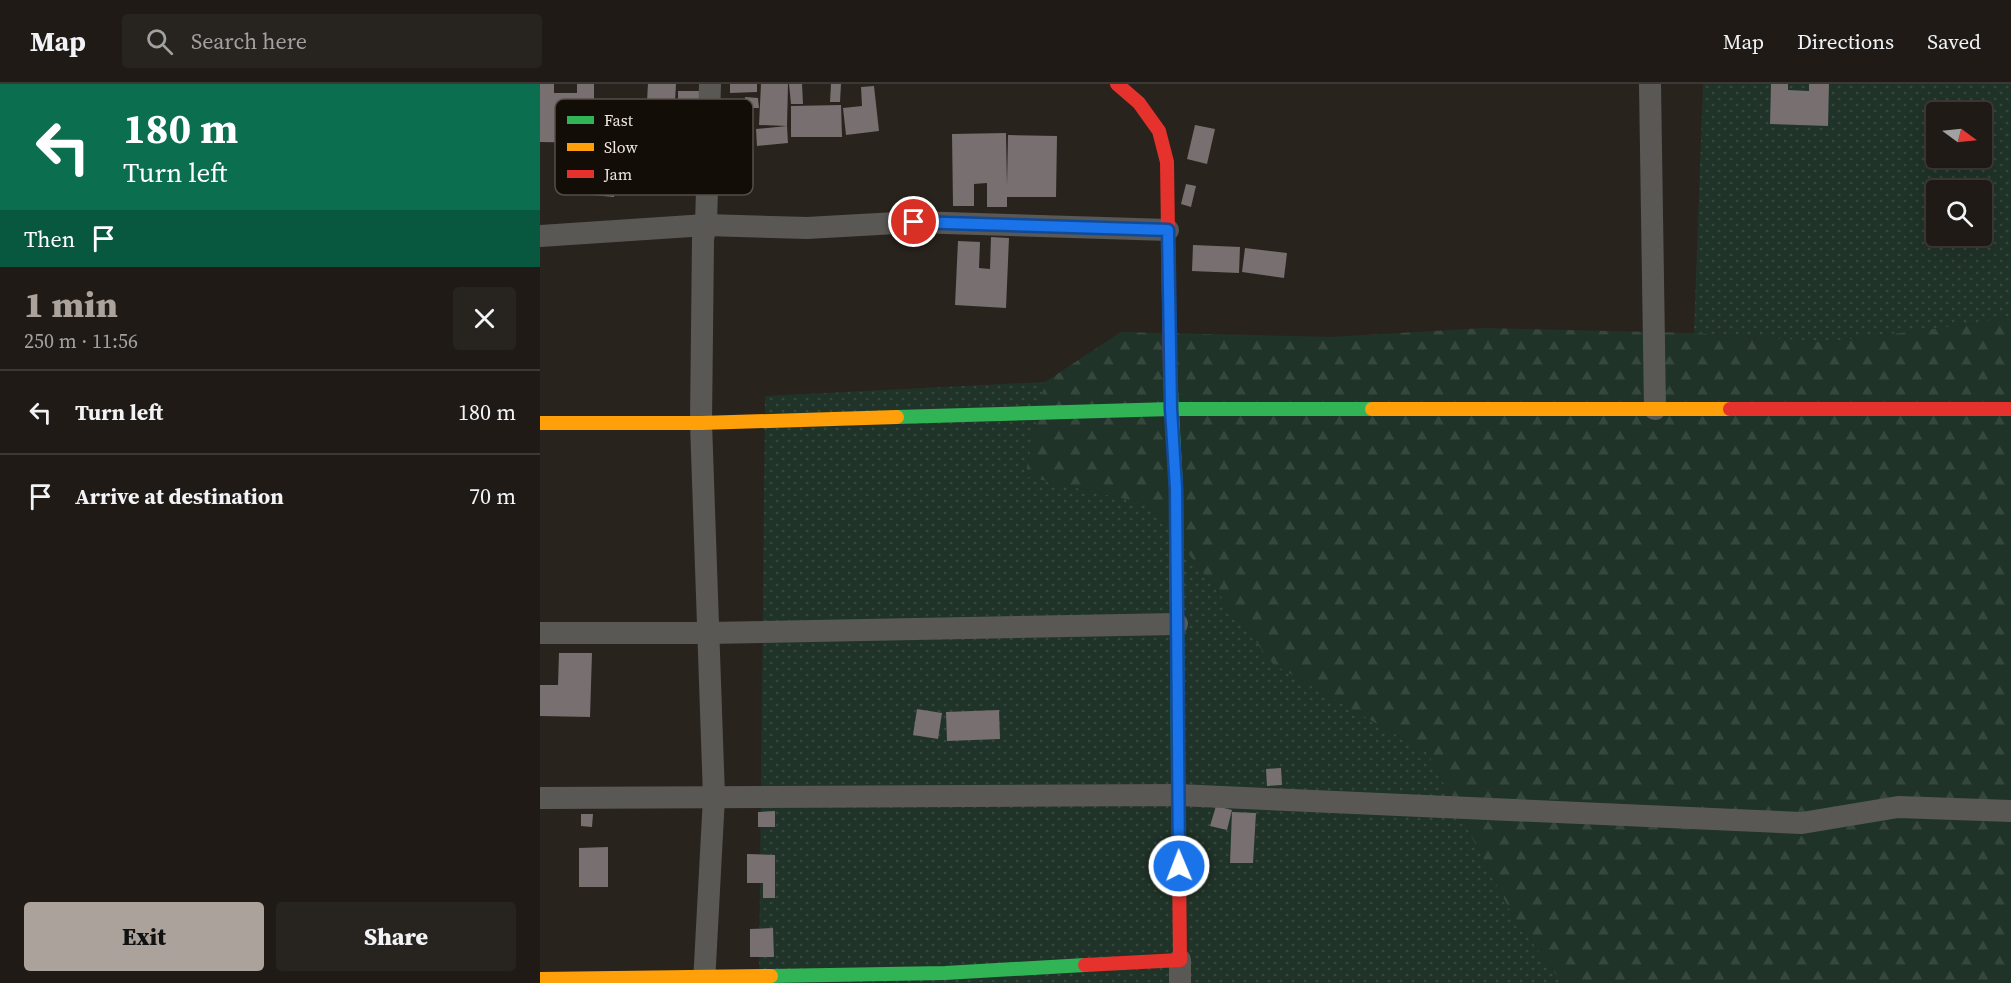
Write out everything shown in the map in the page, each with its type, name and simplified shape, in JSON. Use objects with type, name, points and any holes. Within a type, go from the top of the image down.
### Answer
[{"type":"street","points":[[710,84],[710,99]]},
{"type":"street","points":[[1118,84],[1139,103],[1159,131],[1167,162],[1171,409],[1176,488],[1180,983]]},
{"type":"street","points":[[1650,84],[1655,409]]},
{"type":"street","points":[[704,979],[714,797],[701,423],[703,239],[707,195]]},
{"type":"street","points":[[540,237],[706,225],[807,228],[914,222],[1168,230]]},
{"type":"street","points":[[540,423],[701,423],[1171,409],[2011,409]]},
{"type":"street","points":[[540,633],[708,633],[1177,624]]},
{"type":"street","points":[[540,798],[1178,795],[1802,823],[1898,807],[2011,812]]},
{"type":"street","points":[[540,979],[704,979],[945,973],[1180,960]]},
{"type":"green space","points":[[1703,84],[2011,84],[2011,316],[1973,324],[1826,342],[1694,333]]},
{"type":"green space","points":[[2011,316],[2011,983],[1562,983],[1513,916],[1428,753],[1273,664],[1151,505],[1025,476],[1045,382],[1121,332],[1331,337],[1485,328],[1694,333],[1826,342],[1973,324]]},
{"type":"green space","points":[[1045,382],[1025,476],[1151,505],[1273,664],[1428,753],[1513,916],[1562,983],[759,983],[765,396]]},
{"type":"building","points":[[540,84],[554,84],[554,93],[577,93],[577,84],[594,84],[594,99],[555,99],[555,142],[540,142]]},
{"type":"building","points":[[648,84],[676,84],[675,99],[647,99]]},
{"type":"building","points":[[730,84],[757,84],[757,92],[730,93]]},
{"type":"building","points":[[761,84],[788,84],[787,126],[759,125]]},
{"type":"building","points":[[789,84],[802,84],[803,104],[791,104]]},
{"type":"building","points":[[831,84],[841,84],[840,102],[830,102]]},
{"type":"building","points":[[1771,84],[1788,84],[1788,90],[1809,91],[1809,84],[1829,84],[1828,126],[1770,124]]},
{"type":"building","points":[[874,86],[879,131],[846,135],[843,108],[862,106],[861,87]]},
{"type":"building","points":[[678,91],[701,91],[701,99],[678,99]]},
{"type":"building","points":[[745,97],[758,98],[759,108],[753,108],[753,99],[745,99]]},
{"type":"building","points":[[841,105],[842,137],[791,137],[791,106]]},
{"type":"building","points":[[1195,125],[1215,129],[1207,164],[1187,159]]},
{"type":"building","points":[[787,126],[788,143],[757,146],[756,129]]},
{"type":"building","points":[[1006,133],[1007,185],[1008,135],[1057,136],[1056,197],[1007,197],[1007,207],[987,207],[987,183],[974,184],[974,206],[953,206],[952,134]]},
{"type":"building","points":[[1186,184],[1196,186],[1191,207],[1181,204]]},
{"type":"building","points":[[991,237],[1009,238],[1006,308],[955,305],[958,241],[980,242],[979,268],[990,269]]},
{"type":"building","points":[[1193,245],[1240,247],[1239,273],[1192,271]]},
{"type":"building","points":[[1245,248],[1287,253],[1284,278],[1242,272]]},
{"type":"building","points":[[559,653],[592,653],[590,717],[540,716],[540,685],[558,685]]},
{"type":"building","points":[[917,709],[942,713],[938,739],[913,735]]},
{"type":"building","points":[[999,710],[1000,739],[947,741],[946,712]]},
{"type":"building","points":[[1281,768],[1282,785],[1267,786],[1266,769]]},
{"type":"building","points":[[1216,806],[1232,810],[1227,830],[1210,826]]},
{"type":"building","points":[[775,811],[775,827],[758,827],[758,812]]},
{"type":"building","points":[[1232,812],[1256,813],[1253,863],[1230,863]]},
{"type":"building","points":[[581,814],[593,814],[592,827],[581,826]]},
{"type":"building","points":[[608,847],[608,887],[579,887],[579,848]]},
{"type":"building","points":[[747,854],[775,855],[775,898],[763,898],[763,883],[747,883]]},
{"type":"building","points":[[773,928],[774,957],[750,957],[750,929]]},
{"type":"traffic: fast","points":[[1170,373],[1176,488],[1178,766]]},
{"type":"traffic: fast","points":[[897,417],[1171,409],[1372,409]]},
{"type":"traffic: fast","points":[[771,976],[945,973],[1085,965]]},
{"type":"traffic: slow","points":[[1372,409],[1730,409]]},
{"type":"traffic: slow","points":[[540,423],[701,423],[897,417]]},
{"type":"traffic: slow","points":[[540,979],[771,976]]},
{"type":"traffic: jam","points":[[1117,84],[1139,103],[1159,131],[1167,162],[1170,373]]},
{"type":"traffic: jam","points":[[1730,409],[2011,409]]},
{"type":"traffic: jam","points":[[1085,965],[1180,960],[1178,766]]},
{"type":"route","points":[[914,222],[1168,230],[1171,409],[1176,488],[1179,866]]}]
